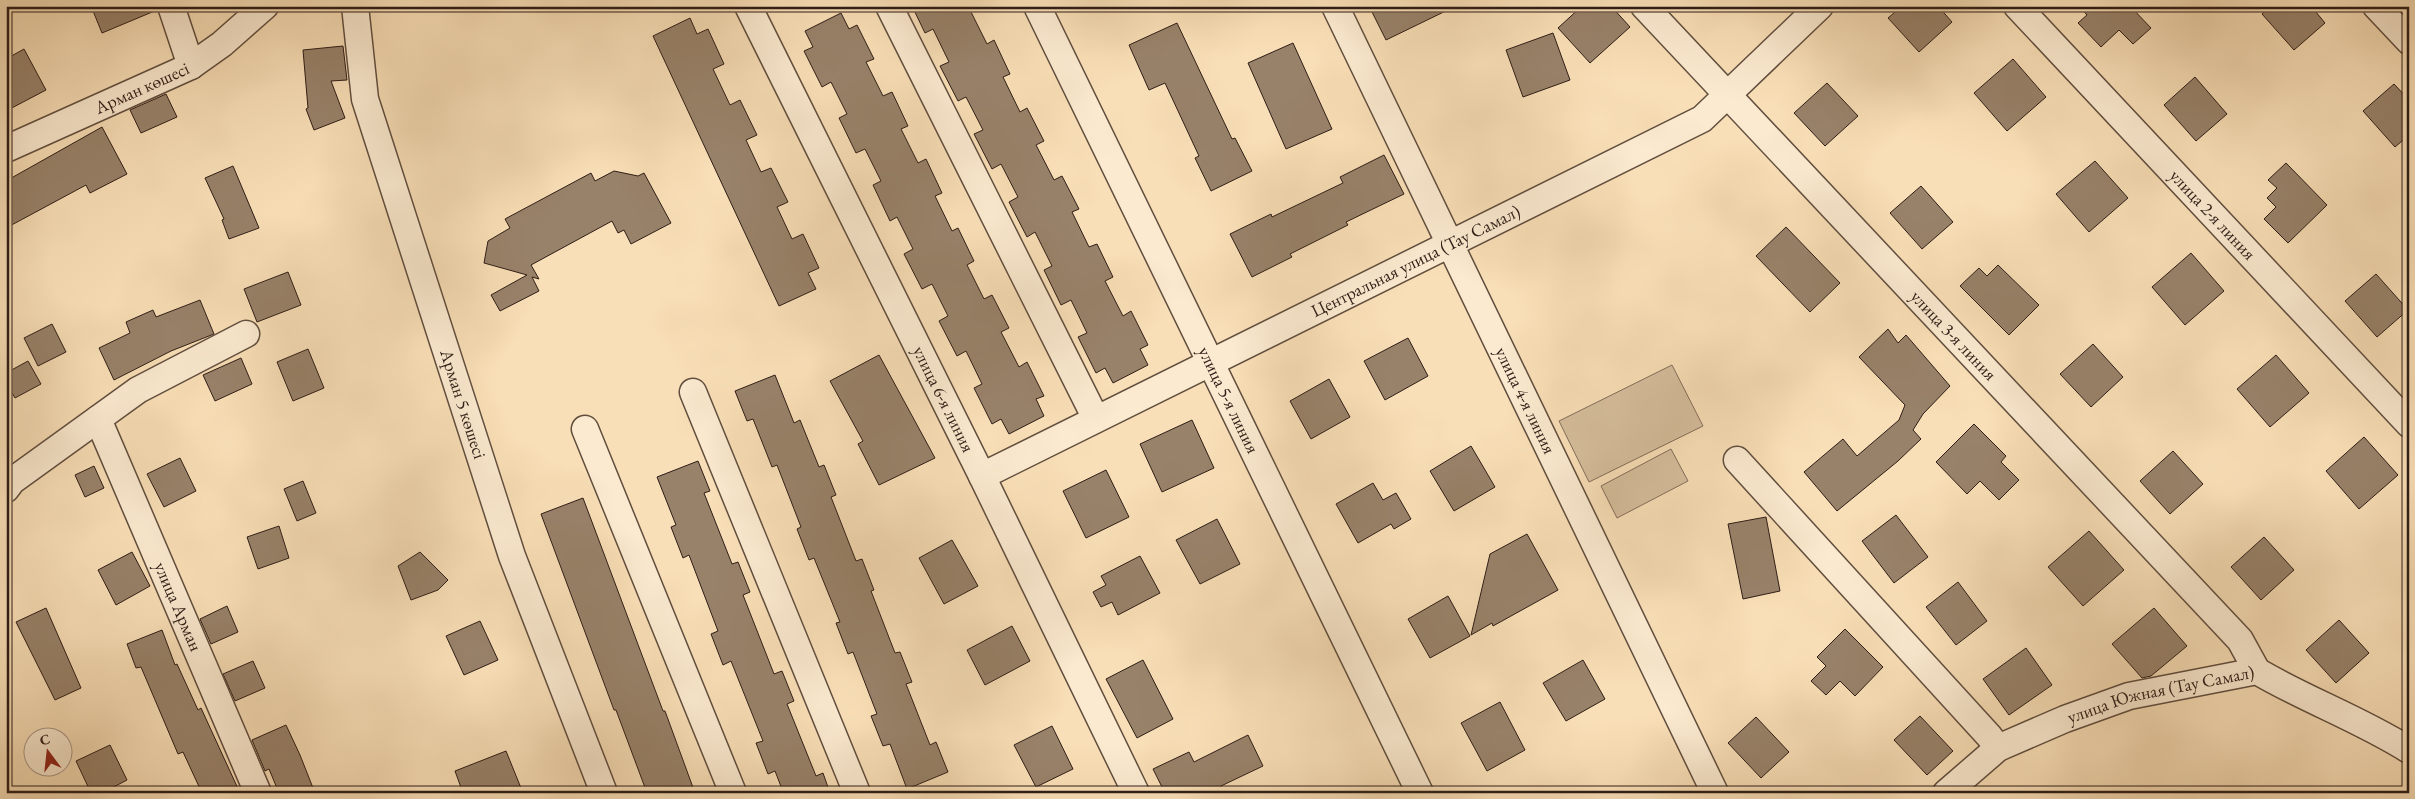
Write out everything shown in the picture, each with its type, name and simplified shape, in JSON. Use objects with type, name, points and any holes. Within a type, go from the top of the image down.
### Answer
[{"type":"street","points":[[171,6],[190,66]]},
{"type":"street","name":"Арман көшесі","points":[[6,149],[190,66],[222,44],[265,6]]},
{"type":"street","name":"Арман 5 көшесі","points":[[355,6],[365,99],[512,556],[604,793]]},
{"type":"street","name":"улица 6-я линия","points":[[748,6],[982,476],[1136,793]]},
{"type":"street","points":[[889,6],[1096,419]]},
{"type":"street","name":"улица 5-я линия","points":[[1037,6],[1420,793]]},
{"type":"street","name":"улица 4-я линия","points":[[1335,6],[1715,793]]},
{"type":"street","name":"улица 3-я линия","points":[[1644,6],[2240,640],[2257,671]]},
{"type":"street","name":"Центральная улица (Тау Самал)","points":[[982,476],[1210,361],[1702,119],[1820,6]]},
{"type":"street","name":"улица 2-я линия","points":[[2017,6],[2409,424]]},
{"type":"street","points":[[2376,6],[2409,41]]},
{"type":"street","points":[[8,483],[138,390],[246,334]]},
{"type":"street","points":[[693,392],[857,793]]},
{"type":"street","name":"улица Арман","points":[[98,419],[258,793]]},
{"type":"street","points":[[585,429],[733,793]]},
{"type":"street","points":[[1737,460],[1990,736],[1998,748]]},
{"type":"street","name":"улица Южная (Тау Самал)","points":[[1946,793],[1998,748],[2065,719],[2129,696],[2257,671],[2293,692],[2335,709],[2409,750]]},
{"type":"shaded area","points":[[1672,365],[1703,426],[1589,482],[1559,421]]},
{"type":"shaded area","points":[[1671,449],[1688,481],[1617,518],[1601,486]]},
{"type":"building","points":[[91,6],[156,6],[157,10],[102,33]]},
{"type":"building","points":[[912,6],[968,6],[987,44],[994,40],[1010,74],[1003,77],[1020,112],[1027,108],[1044,141],[1036,145],[1054,180],[1062,176],[1079,209],[1072,212],[1089,247],[1097,244],[1113,277],[1105,281],[1123,316],[1131,311],[1148,345],[1140,349],[1148,365],[1113,383],[1105,368],[1096,373],[1078,337],[1087,333],[1071,300],[1061,305],[1044,270],[1052,266],[1035,232],[1027,237],[1009,202],[1018,197],[1001,164],[992,169],[974,134],[983,130],[966,97],[958,101],[940,66],[949,62],[933,29],[925,33]]},
{"type":"building","points":[[1369,6],[1456,6],[1386,40]]},
{"type":"building","points":[[1582,6],[1611,6],[1630,27],[1590,63],[1558,28]]},
{"type":"building","points":[[1902,6],[1938,6],[1952,22],[1919,52],[1888,18]]},
{"type":"building","points":[[2079,6],[2130,6],[2151,28],[2133,44],[2119,30],[2101,47],[2078,23],[2087,15]]},
{"type":"building","points":[[2271,6],[2311,6],[2325,23],[2294,50],[2262,14]]},
{"type":"building","points":[[841,13],[849,29],[857,25],[874,59],[866,62],[883,96],[892,92],[908,126],[901,129],[918,163],[926,159],[942,193],[935,196],[952,231],[958,228],[974,261],[967,265],[984,299],[992,295],[1009,328],[1001,332],[1019,367],[1027,362],[1044,396],[1036,399],[1044,416],[1009,434],[1001,419],[992,424],[974,388],[982,384],[966,351],[957,356],[939,321],[948,316],[932,284],[922,289],[904,254],[913,249],[897,217],[890,221],[873,185],[881,181],[865,149],[856,153],[839,118],[847,114],[831,82],[822,87],[804,51],[813,47],[805,31]]},
{"type":"building","points":[[690,18],[697,34],[708,29],[724,64],[713,69],[730,105],[740,100],[757,135],[746,140],[761,172],[771,168],[788,202],[777,207],[792,239],[803,234],[819,268],[808,273],[816,289],[779,306],[653,36]]},
{"type":"building","points":[[1177,23],[1232,139],[1235,138],[1252,171],[1211,191],[1195,158],[1199,156],[1165,83],[1149,90],[1129,45]]},
{"type":"building","points":[[1553,33],[1570,80],[1523,97],[1506,50]]},
{"type":"building","points":[[1293,43],[1332,129],[1286,149],[1248,63]]},
{"type":"building","points":[[343,46],[347,80],[331,81],[345,118],[314,130],[306,109],[308,108],[303,50]]},
{"type":"building","points":[[24,49],[46,90],[6,111],[6,59]]},
{"type":"building","points":[[2013,59],[2046,97],[2007,131],[1974,93]]},
{"type":"building","points":[[2195,77],[2227,114],[2196,141],[2164,105]]},
{"type":"building","points":[[1827,83],[1858,116],[1825,146],[1794,113]]},
{"type":"building","points":[[2394,84],[2409,100],[2409,135],[2395,147],[2363,111]]},
{"type":"building","points":[[166,94],[177,117],[141,133],[130,110]]},
{"type":"building","points":[[102,127],[127,174],[90,193],[86,185],[6,228],[6,181]]},
{"type":"building","points":[[1384,155],[1404,194],[1346,222],[1348,225],[1290,254],[1292,257],[1252,277],[1230,234],[1271,214],[1272,217],[1343,183],[1340,177]]},
{"type":"building","points":[[2095,161],[2128,198],[2089,232],[2056,194]]},
{"type":"building","points":[[2286,163],[2327,205],[2288,243],[2264,219],[2276,207],[2267,198],[2277,188],[2268,180]]},
{"type":"building","points":[[233,166],[259,228],[229,239],[222,220],[224,219],[205,178]]},
{"type":"building","points":[[614,171],[638,176],[644,173],[671,223],[631,244],[624,230],[618,233],[612,221],[531,265],[539,279],[532,277],[539,291],[500,311],[491,295],[527,275],[484,263],[488,241],[510,228],[505,219],[591,173],[595,181]]},
{"type":"building","points":[[1921,186],[1953,222],[1922,249],[1890,213]]},
{"type":"building","points":[[1786,227],[1840,283],[1810,312],[1756,256]]},
{"type":"building","points":[[2191,253],[2224,291],[2185,325],[2152,287]]},
{"type":"building","points":[[1998,265],[2039,305],[2009,335],[1960,286],[1979,268],[1987,276]]},
{"type":"building","points":[[288,272],[301,305],[257,322],[244,289]]},
{"type":"building","points":[[2376,274],[2408,310],[2377,337],[2345,301]]},
{"type":"building","points":[[200,300],[214,334],[171,351],[114,380],[99,348],[130,333],[126,322],[153,310],[156,317]]},
{"type":"building","points":[[52,324],[66,352],[38,366],[24,338]]},
{"type":"building","points":[[1888,329],[1898,343],[1906,335],[1950,386],[1923,414],[1913,430],[1921,439],[1898,461],[1837,511],[1804,472],[1843,439],[1857,456],[1899,420],[1905,405],[1859,357]]},
{"type":"building","points":[[1408,338],[1428,376],[1385,400],[1364,361]]},
{"type":"building","points":[[2093,344],[2123,377],[2091,407],[2060,374]]},
{"type":"building","points":[[308,349],[324,388],[293,401],[277,362]]},
{"type":"building","points":[[879,355],[935,458],[879,485],[858,444],[863,441],[830,381]]},
{"type":"building","points":[[2276,355],[2309,393],[2270,427],[2237,389]]},
{"type":"building","points":[[241,358],[252,384],[215,401],[203,375]]},
{"type":"building","points":[[28,361],[41,384],[15,398],[6,383],[6,373]]},
{"type":"building","points":[[775,375],[794,423],[800,420],[819,467],[824,465],[836,495],[831,497],[856,561],[862,559],[874,590],[871,591],[895,653],[900,652],[912,682],[906,684],[930,745],[936,742],[948,772],[907,789],[890,744],[883,746],[871,716],[877,714],[853,652],[848,654],[836,623],[840,622],[814,558],[809,560],[797,529],[801,527],[777,465],[772,467],[753,419],[747,421],[735,391]]},
{"type":"building","points":[[1329,379],[1350,417],[1311,439],[1290,401]]},
{"type":"building","points":[[1192,420],[1214,468],[1162,492],[1140,444]]},
{"type":"building","points":[[1974,424],[2006,456],[2001,462],[2019,480],[1999,500],[1980,481],[1967,494],[1936,462]]},
{"type":"building","points":[[2364,437],[2398,475],[2359,509],[2326,471]]},
{"type":"building","points":[[1471,446],[1495,487],[1454,511],[1430,471]]},
{"type":"building","points":[[2173,451],[2203,484],[2170,514],[2140,481]]},
{"type":"building","points":[[180,458],[196,491],[164,507],[147,474]]},
{"type":"building","points":[[698,461],[710,491],[704,493],[732,564],[738,562],[750,592],[743,595],[774,674],[782,671],[794,701],[787,704],[816,776],[823,773],[830,793],[776,793],[782,789],[775,771],[768,774],[756,743],[763,741],[731,661],[723,665],[711,634],[718,631],[689,555],[683,558],[671,527],[676,525],[657,477]]},
{"type":"building","points":[[94,466],[104,488],[85,497],[75,475]]},
{"type":"building","points":[[1106,470],[1129,517],[1086,538],[1063,491]]},
{"type":"building","points":[[303,481],[316,513],[297,521],[284,489]]},
{"type":"building","points":[[1373,483],[1383,500],[1396,493],[1411,519],[1394,529],[1391,524],[1358,543],[1336,504]]},
{"type":"building","points":[[583,498],[695,793],[647,793],[616,710],[614,710],[541,514]]},
{"type":"building","points":[[1896,515],[1928,557],[1894,583],[1862,541]]},
{"type":"building","points":[[1766,517],[1780,591],[1743,599],[1728,524]]},
{"type":"building","points":[[1217,519],[1240,564],[1200,584],[1176,540]]},
{"type":"building","points":[[279,526],[289,558],[258,569],[247,537]]},
{"type":"building","points":[[2089,531],[2124,570],[2083,606],[2048,567]]},
{"type":"building","points":[[1527,534],[1558,590],[1493,626],[1492,623],[1471,635],[1490,554]]},
{"type":"building","points":[[2264,537],[2294,570],[2261,600],[2231,567]]},
{"type":"building","points":[[952,540],[978,586],[944,604],[919,558]]},
{"type":"building","points":[[132,552],[150,586],[116,605],[98,570]]},
{"type":"building","points":[[420,552],[448,580],[438,590],[411,600],[398,566]]},
{"type":"building","points":[[1140,556],[1160,593],[1118,615],[1112,602],[1101,607],[1093,592],[1106,585],[1101,576]]},
{"type":"building","points":[[1958,582],[1987,621],[1956,645],[1926,607]]},
{"type":"building","points":[[1448,596],[1470,636],[1430,658],[1408,619]]},
{"type":"building","points":[[227,606],[238,632],[211,644],[200,619]]},
{"type":"building","points":[[46,608],[81,688],[55,700],[16,622]]},
{"type":"building","points":[[2154,608],[2187,646],[2151,676],[2142,678],[2112,644]]},
{"type":"building","points":[[2339,620],[2369,653],[2336,683],[2306,650]]},
{"type":"building","points":[[480,621],[498,660],[464,675],[446,636]]},
{"type":"building","points":[[1012,626],[1030,661],[985,685],[967,650]]},
{"type":"building","points":[[1845,629],[1883,667],[1855,696],[1840,681],[1826,695],[1811,681],[1826,666],[1817,657]]},
{"type":"building","points":[[162,630],[175,665],[177,664],[198,710],[201,708],[240,793],[202,793],[183,752],[178,754],[141,667],[136,668],[127,644]]},
{"type":"building","points":[[2026,648],[2052,685],[2009,715],[1983,679]]},
{"type":"building","points":[[1143,660],[1173,719],[1137,738],[1106,679]]},
{"type":"building","points":[[1583,660],[1605,699],[1566,721],[1543,683]]},
{"type":"building","points":[[253,661],[265,688],[235,701],[223,674]]},
{"type":"building","points":[[1500,702],[1525,750],[1487,771],[1461,723]]},
{"type":"building","points":[[1920,716],[1953,751],[1927,775],[1894,740]]},
{"type":"building","points":[[1756,717],[1789,752],[1761,778],[1728,743]]},
{"type":"building","points":[[286,725],[315,793],[279,793],[269,769],[265,771],[252,740]]},
{"type":"building","points":[[1052,726],[1073,769],[1036,787],[1014,745]]},
{"type":"building","points":[[1248,735],[1263,766],[1221,786],[1224,793],[1165,793],[1153,769],[1189,752],[1194,762]]},
{"type":"building","points":[[110,745],[127,780],[102,793],[91,793],[76,761]]},
{"type":"building","points":[[506,751],[523,793],[463,793],[455,771]]}]
